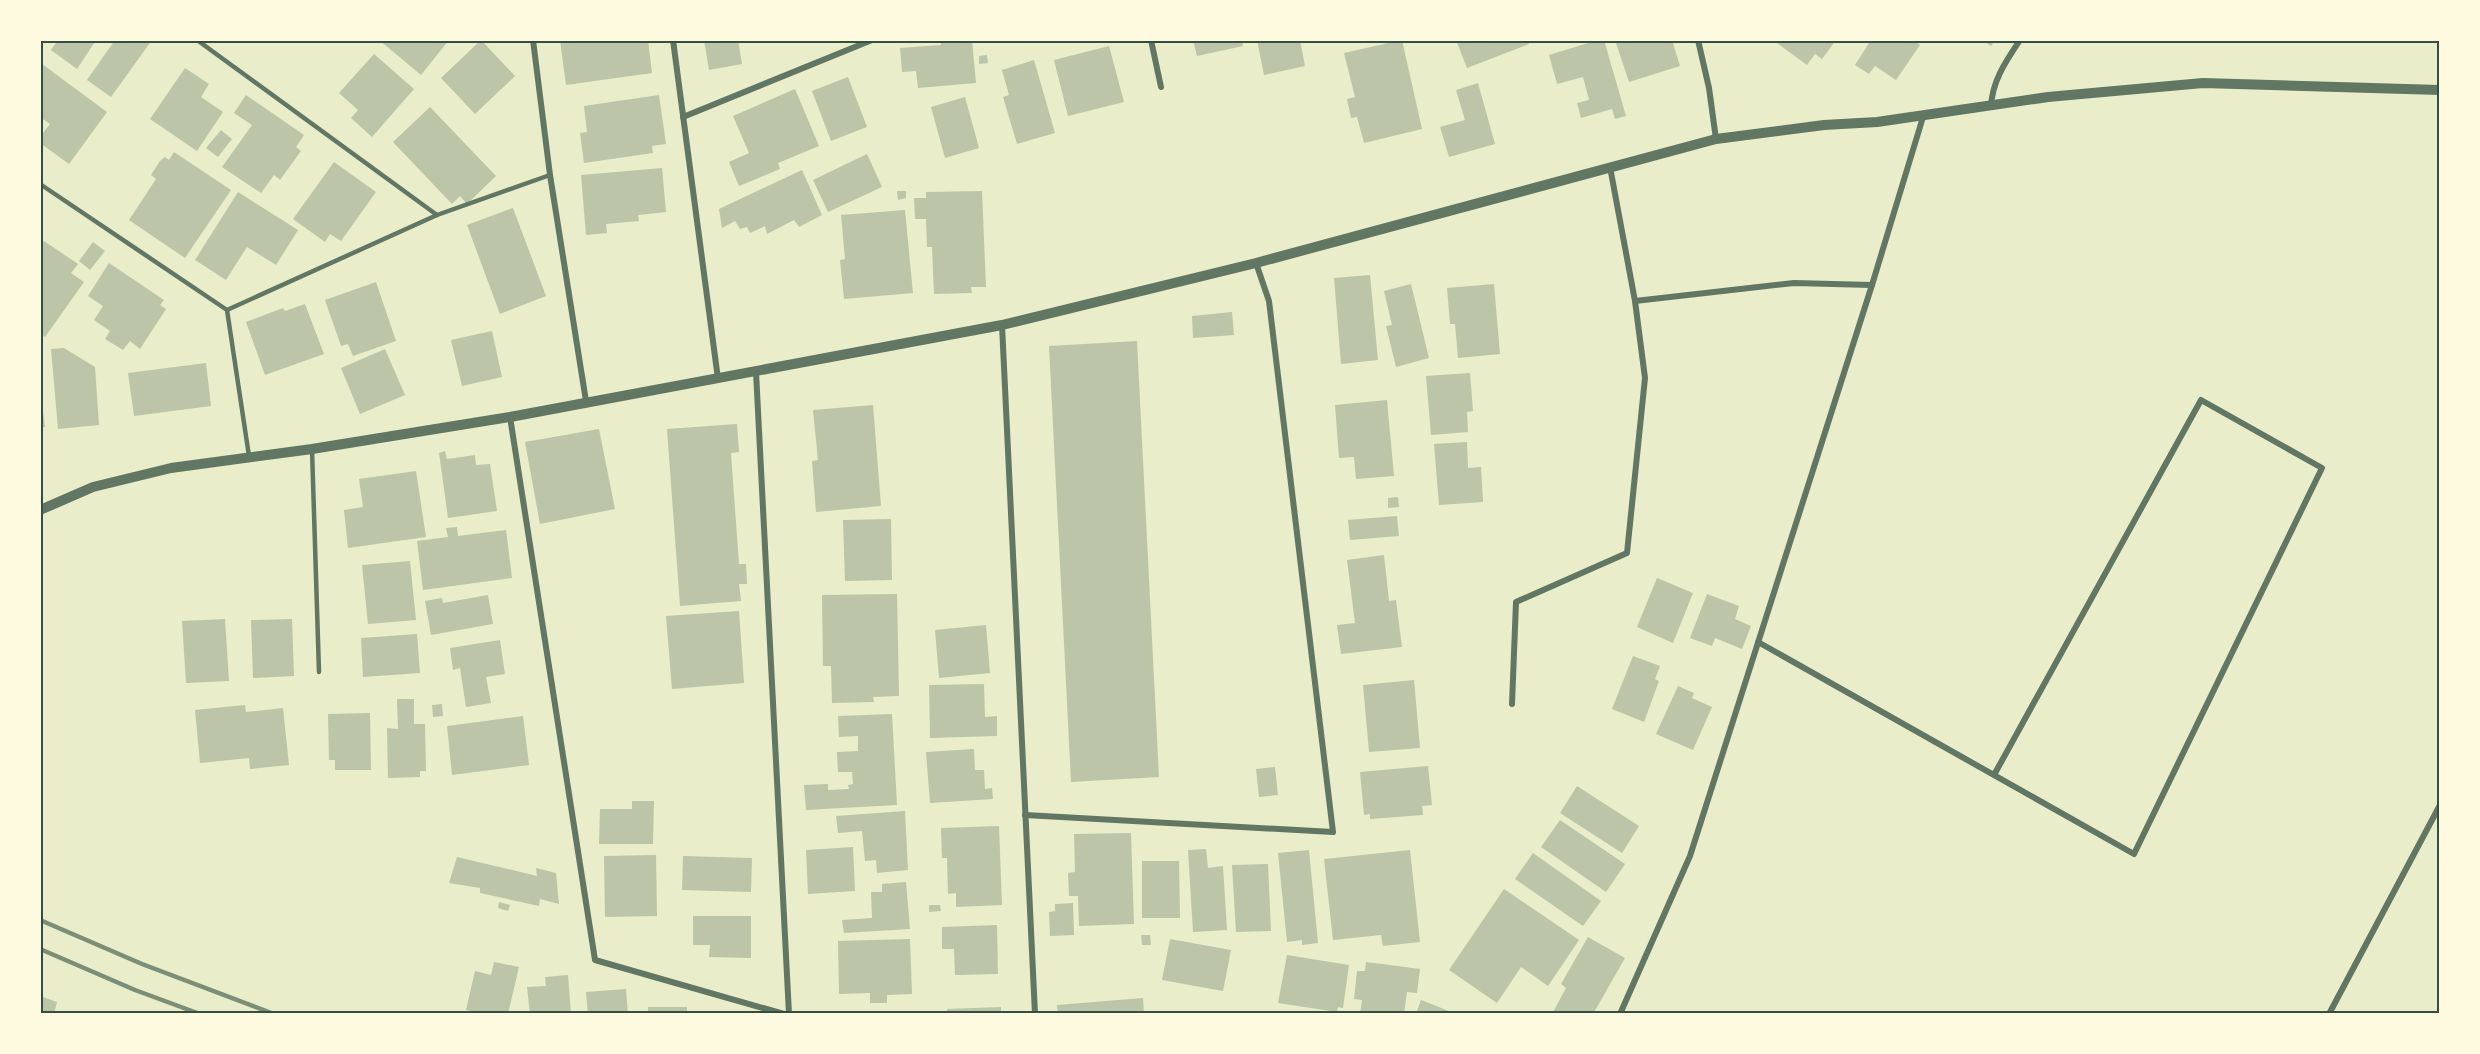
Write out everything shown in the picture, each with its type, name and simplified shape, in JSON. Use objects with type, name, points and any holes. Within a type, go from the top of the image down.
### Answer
[{"type":"street","points":[[533,40],[550,175],[586,401]]},
{"type":"street","points":[[673,40],[718,379]]},
{"type":"street","points":[[683,117],[872,40]]},
{"type":"street","points":[[1151,40],[1161,87]]},
{"type":"street","points":[[1698,40],[1709,88],[1716,139]]},
{"type":"street","points":[[1991,107],[1992,92],[2003,65],[2020,40]]},
{"type":"street","points":[[41,509],[93,486],[171,468],[312,449],[510,417],[1002,325],[1256,263],[1716,139],[1824,125],[1923,117],[2048,97],[2203,83],[2439,90]]},
{"type":"street","points":[[1620,1014],[1690,856],[1872,285],[1923,117]]},
{"type":"street","points":[[1512,704],[1516,602],[1627,553],[1645,378],[1635,301],[1610,166]]},
{"type":"street","points":[[1025,815],[1334,832],[1269,301],[1256,263]]},
{"type":"street","points":[[1635,301],[1794,283],[1872,285]]},
{"type":"street","points":[[1002,325],[1035,1014]]},
{"type":"street","points":[[756,372],[789,1014]]},
{"type":"street","points":[[1758,642],[1994,776],[2134,854],[2322,468],[2201,400],[1994,776]]},
{"type":"street","points":[[510,417],[595,960],[784,1014]]},
{"type":"street","points":[[2329,1014],[2439,805]]},
{"type":"lane","points":[[197,40],[437,215]]},
{"type":"lane","points":[[227,310],[437,215],[550,175]]},
{"type":"lane","points":[[40,184],[227,310],[249,456]]},
{"type":"lane","points":[[312,449],[319,672]]},
{"type":"building","points":[[58,40],[96,40],[77,69],[51,50]]},
{"type":"building","points":[[115,40],[152,40],[111,97],[87,80]]},
{"type":"building","points":[[379,40],[449,40],[421,75]]},
{"type":"building","points":[[481,40],[515,76],[475,114],[441,78]]},
{"type":"building","points":[[560,40],[648,40],[652,73],[566,85]]},
{"type":"building","points":[[704,40],[738,40],[742,64],[709,70]]},
{"type":"building","points":[[941,40],[972,40],[976,83],[918,88],[916,71],[902,72],[900,48],[941,45]]},
{"type":"building","points":[[1193,40],[1242,40],[1243,46],[1197,56]]},
{"type":"building","points":[[1257,40],[1300,40],[1305,66],[1264,75]]},
{"type":"building","points":[[1402,40],[1422,129],[1364,143],[1357,117],[1351,118],[1347,99],[1355,97],[1344,53]]},
{"type":"building","points":[[1456,40],[1528,40],[1529,44],[1467,68]]},
{"type":"building","points":[[1604,40],[1626,116],[1615,119],[1612,109],[1581,118],[1577,103],[1589,100],[1583,77],[1557,84],[1549,55]]},
{"type":"building","points":[[1615,40],[1672,40],[1680,66],[1629,82]]},
{"type":"building","points":[[1773,40],[1836,40],[1822,59],[1815,54],[1807,65]]},
{"type":"building","points":[[1871,40],[1914,40],[1920,45],[1896,80],[1875,66],[1869,74],[1855,65]]},
{"type":"building","points":[[1982,40],[1995,40],[1991,46]]},
{"type":"building","points":[[1109,46],[1124,102],[1068,116],[1054,60]]},
{"type":"building","points":[[374,54],[414,89],[372,137],[351,118],[358,110],[339,93]]},
{"type":"building","points":[[987,55],[988,63],[979,64],[979,56]]},
{"type":"building","points":[[1034,60],[1055,133],[1017,144],[1003,97],[1009,95],[1002,70]]},
{"type":"building","points":[[42,64],[107,112],[69,164],[40,143],[40,137],[50,124],[40,117]]},
{"type":"building","points":[[185,68],[209,84],[201,97],[223,112],[197,151],[150,119]]},
{"type":"building","points":[[848,77],[867,127],[831,141],[812,91]]},
{"type":"building","points":[[1478,83],[1495,144],[1449,157],[1440,127],[1465,120],[1456,90]]},
{"type":"building","points":[[795,89],[819,146],[778,163],[780,169],[739,186],[729,162],[749,153],[733,116]]},
{"type":"building","points":[[246,95],[304,135],[296,147],[301,151],[280,180],[274,175],[261,193],[222,167],[252,125],[234,113]]},
{"type":"building","points":[[659,95],[666,144],[652,146],[653,153],[584,163],[580,133],[587,132],[584,106]]},
{"type":"building","points":[[965,97],[979,148],[945,158],[931,107]]},
{"type":"building","points":[[430,107],[496,176],[467,204],[460,196],[452,204],[393,142]]},
{"type":"building","points":[[221,130],[232,139],[218,157],[206,148]]},
{"type":"building","points":[[174,152],[231,190],[185,258],[129,220],[156,179],[151,175],[160,161],[165,157],[169,160]]},
{"type":"building","points":[[867,154],[882,187],[828,212],[813,180]]},
{"type":"building","points":[[334,162],[376,192],[341,241],[330,234],[325,242],[293,219]]},
{"type":"building","points":[[662,168],[666,212],[638,215],[639,221],[606,224],[607,233],[586,235],[581,175]]},
{"type":"building","points":[[802,170],[822,215],[799,227],[794,220],[767,234],[765,226],[750,233],[747,227],[740,229],[735,221],[722,228],[719,209]]},
{"type":"building","points":[[897,191],[906,191],[906,198],[898,200]]},
{"type":"building","points":[[982,191],[986,287],[971,287],[972,293],[934,294],[932,247],[927,247],[926,219],[915,219],[914,198],[926,198],[926,192]]},
{"type":"building","points":[[238,192],[298,230],[276,265],[247,247],[226,280],[195,260]]},
{"type":"building","points":[[513,208],[546,296],[500,314],[467,225]]},
{"type":"building","points":[[905,210],[913,293],[844,299],[840,260],[845,259],[841,215]]},
{"type":"building","points":[[44,241],[78,264],[71,273],[84,282],[45,337],[40,334],[40,246]]},
{"type":"building","points":[[93,242],[105,251],[90,270],[79,261]]},
{"type":"building","points":[[109,263],[164,300],[160,305],[166,309],[140,349],[130,341],[123,350],[105,339],[110,331],[94,320],[103,306],[88,296]]},
{"type":"building","points":[[1370,275],[1378,360],[1341,364],[1334,278]]},
{"type":"building","points":[[376,282],[396,341],[353,356],[348,344],[341,346],[325,300]]},
{"type":"building","points":[[1411,284],[1429,358],[1396,367],[1386,326],[1392,325],[1384,291]]},
{"type":"building","points":[[1494,284],[1500,354],[1458,358],[1455,324],[1450,324],[1447,288]]},
{"type":"building","points":[[305,304],[324,354],[265,375],[246,322],[283,308],[285,311]]},
{"type":"building","points":[[1232,312],[1234,335],[1193,338],[1192,316]]},
{"type":"building","points":[[492,331],[502,377],[462,386],[451,340]]},
{"type":"building","points":[[1137,341],[1159,777],[1071,782],[1049,346]]},
{"type":"building","points":[[64,348],[95,367],[99,425],[58,429],[51,349]]},
{"type":"building","points":[[385,349],[405,395],[360,414],[341,368]]},
{"type":"building","points":[[206,363],[211,406],[134,416],[128,373]]},
{"type":"building","points":[[1470,373],[1473,411],[1467,412],[1468,432],[1431,435],[1426,376]]},
{"type":"building","points":[[40,388],[45,427],[40,427]]},
{"type":"building","points":[[1387,400],[1394,476],[1356,479],[1354,457],[1339,458],[1335,405]]},
{"type":"building","points":[[873,405],[881,506],[816,512],[812,461],[818,460],[813,410]]},
{"type":"building","points":[[737,424],[739,452],[731,453],[739,564],[746,564],[747,584],[739,584],[741,601],[680,606],[667,429]]},
{"type":"building","points":[[599,429],[615,509],[540,524],[525,442]]},
{"type":"building","points":[[1467,442],[1468,468],[1481,467],[1483,502],[1439,505],[1434,444]]},
{"type":"building","points":[[445,451],[447,459],[475,455],[476,465],[490,464],[497,511],[448,518],[439,453]]},
{"type":"building","points":[[416,471],[426,537],[348,548],[344,510],[363,507],[359,479]]},
{"type":"building","points":[[1398,497],[1399,507],[1388,508],[1388,498]]},
{"type":"building","points":[[1397,516],[1399,536],[1350,540],[1348,520]]},
{"type":"building","points":[[891,519],[892,580],[845,581],[843,520]]},
{"type":"building","points":[[457,527],[458,536],[506,530],[512,578],[423,590],[417,541],[448,537],[446,528]]},
{"type":"building","points":[[1384,555],[1389,601],[1396,600],[1402,647],[1341,654],[1337,625],[1355,623],[1347,560]]},
{"type":"building","points":[[410,561],[416,620],[368,624],[362,565]]},
{"type":"building","points":[[1657,578],[1693,593],[1673,643],[1637,627]]},
{"type":"building","points":[[897,594],[899,696],[873,697],[874,702],[832,703],[831,666],[823,666],[822,595]]},
{"type":"building","points":[[1707,594],[1739,606],[1735,619],[1751,626],[1742,649],[1715,638],[1712,646],[1690,638]]},
{"type":"building","points":[[488,595],[493,624],[431,635],[425,601],[442,598],[443,603]]},
{"type":"building","points":[[739,611],[744,683],[672,689],[666,616]]},
{"type":"building","points":[[225,619],[229,681],[186,683],[182,621]]},
{"type":"building","points":[[292,619],[294,676],[253,678],[251,620]]},
{"type":"building","points":[[986,625],[990,673],[939,678],[935,630]]},
{"type":"building","points":[[417,634],[420,673],[363,677],[361,638]]},
{"type":"building","points":[[500,640],[505,674],[486,677],[491,703],[466,707],[460,668],[453,670],[450,648]]},
{"type":"building","points":[[1633,656],[1660,666],[1655,679],[1659,681],[1644,722],[1612,709]]},
{"type":"building","points":[[1414,680],[1420,748],[1369,752],[1363,685]]},
{"type":"building","points":[[984,684],[985,717],[997,716],[997,736],[930,738],[929,685]]},
{"type":"building","points":[[1678,686],[1694,693],[1692,698],[1712,707],[1693,750],[1656,734]]},
{"type":"building","points":[[397,699],[414,699],[414,724],[425,724],[426,771],[420,771],[420,777],[388,778],[387,728],[398,729]]},
{"type":"building","points":[[442,704],[443,716],[433,717],[432,705]]},
{"type":"building","points":[[245,705],[246,712],[283,708],[289,765],[250,769],[249,758],[200,763],[195,710]]},
{"type":"building","points":[[370,713],[371,770],[335,770],[335,760],[329,760],[328,714]]},
{"type":"building","points":[[892,714],[897,805],[806,810],[804,785],[828,784],[828,790],[849,789],[848,785],[853,784],[852,772],[838,772],[837,752],[858,751],[858,736],[839,737],[838,716]]},
{"type":"building","points":[[523,716],[529,765],[452,775],[447,726]]},
{"type":"building","points":[[974,749],[975,770],[984,770],[985,789],[992,788],[993,799],[930,803],[926,752]]},
{"type":"building","points":[[1428,766],[1432,805],[1422,806],[1423,815],[1370,819],[1370,814],[1364,815],[1360,772]]},
{"type":"building","points":[[1275,767],[1278,795],[1259,797],[1256,769]]},
{"type":"building","points":[[1577,786],[1639,826],[1622,853],[1560,813]]},
{"type":"building","points":[[632,801],[654,801],[653,844],[599,844],[600,809],[632,809]]},
{"type":"building","points":[[905,811],[908,870],[877,873],[876,860],[865,861],[862,831],[838,833],[836,816]]},
{"type":"building","points":[[1560,820],[1625,864],[1606,892],[1541,847]]},
{"type":"building","points":[[999,826],[1002,905],[956,907],[956,893],[948,894],[947,858],[942,858],[941,828]]},
{"type":"building","points":[[1131,833],[1134,924],[1079,926],[1078,896],[1069,896],[1068,873],[1075,872],[1074,834]]},
{"type":"building","points":[[853,847],[855,891],[808,894],[806,850]]},
{"type":"building","points":[[1206,849],[1208,868],[1223,866],[1227,930],[1193,932],[1188,850]]},
{"type":"building","points":[[1309,850],[1318,943],[1302,945],[1302,940],[1287,942],[1278,853]]},
{"type":"building","points":[[1410,850],[1420,942],[1383,946],[1381,935],[1333,940],[1324,859]]},
{"type":"building","points":[[1533,853],[1601,901],[1583,926],[1515,879]]},
{"type":"building","points":[[656,855],[657,916],[605,917],[604,856]]},
{"type":"building","points":[[683,856],[752,858],[751,892],[682,890]]},
{"type":"building","points":[[457,857],[537,876],[536,868],[556,873],[559,904],[540,899],[539,906],[480,893],[480,888],[449,883]]},
{"type":"building","points":[[1142,861],[1179,861],[1180,918],[1142,918]]},
{"type":"building","points":[[1268,864],[1271,931],[1236,932],[1232,865]]},
{"type":"building","points":[[906,882],[910,929],[844,933],[842,920],[872,918],[871,892],[882,892],[882,884]]},
{"type":"building","points":[[1504,889],[1579,940],[1548,986],[1521,967],[1497,1003],[1449,970]]},
{"type":"building","points":[[499,902],[510,905],[508,911],[498,908]]},
{"type":"building","points":[[1073,903],[1074,935],[1050,936],[1049,912],[1055,911],[1055,904]]},
{"type":"building","points":[[929,905],[940,905],[941,911],[929,912]]},
{"type":"building","points":[[693,916],[751,916],[751,958],[709,957],[710,945],[693,945]]},
{"type":"building","points":[[997,925],[998,974],[955,975],[954,949],[942,949],[942,927]]},
{"type":"building","points":[[1141,935],[1150,935],[1151,945],[1142,945]]},
{"type":"building","points":[[1588,937],[1625,958],[1593,1014],[1552,1014],[1566,988],[1561,984]]},
{"type":"building","points":[[910,939],[912,994],[887,995],[887,1003],[870,1003],[870,993],[839,994],[838,941]]},
{"type":"building","points":[[1170,939],[1231,950],[1223,991],[1162,980]]},
{"type":"building","points":[[1287,955],[1349,965],[1343,1008],[1338,1007],[1337,1012],[1278,1003]]},
{"type":"building","points":[[494,962],[519,967],[508,1014],[481,1014],[466,1010],[475,971],[491,975]]},
{"type":"building","points":[[1366,962],[1420,969],[1417,993],[1407,992],[1404,1014],[1360,1014],[1362,1000],[1354,999],[1357,971],[1365,971]]},
{"type":"building","points":[[568,975],[571,1014],[530,1014],[527,987],[546,986],[545,977]]},
{"type":"building","points":[[626,989],[628,1014],[588,1014],[586,992]]},
{"type":"building","points":[[40,996],[57,1002],[54,1014],[40,1014]]},
{"type":"building","points":[[1143,998],[1144,1014],[1058,1014],[1057,1005]]},
{"type":"building","points":[[1421,1000],[1454,1013],[1454,1014],[1416,1014]]},
{"type":"building","points":[[648,1007],[687,1007],[687,1014],[648,1014]]},
{"type":"building","points":[[1001,1007],[1001,1014],[947,1014],[947,1009]]},
{"type":"railway","points":[[40,920],[142,964],[274,1014]]},
{"type":"railway","points":[[40,949],[135,990],[200,1014]]}]
